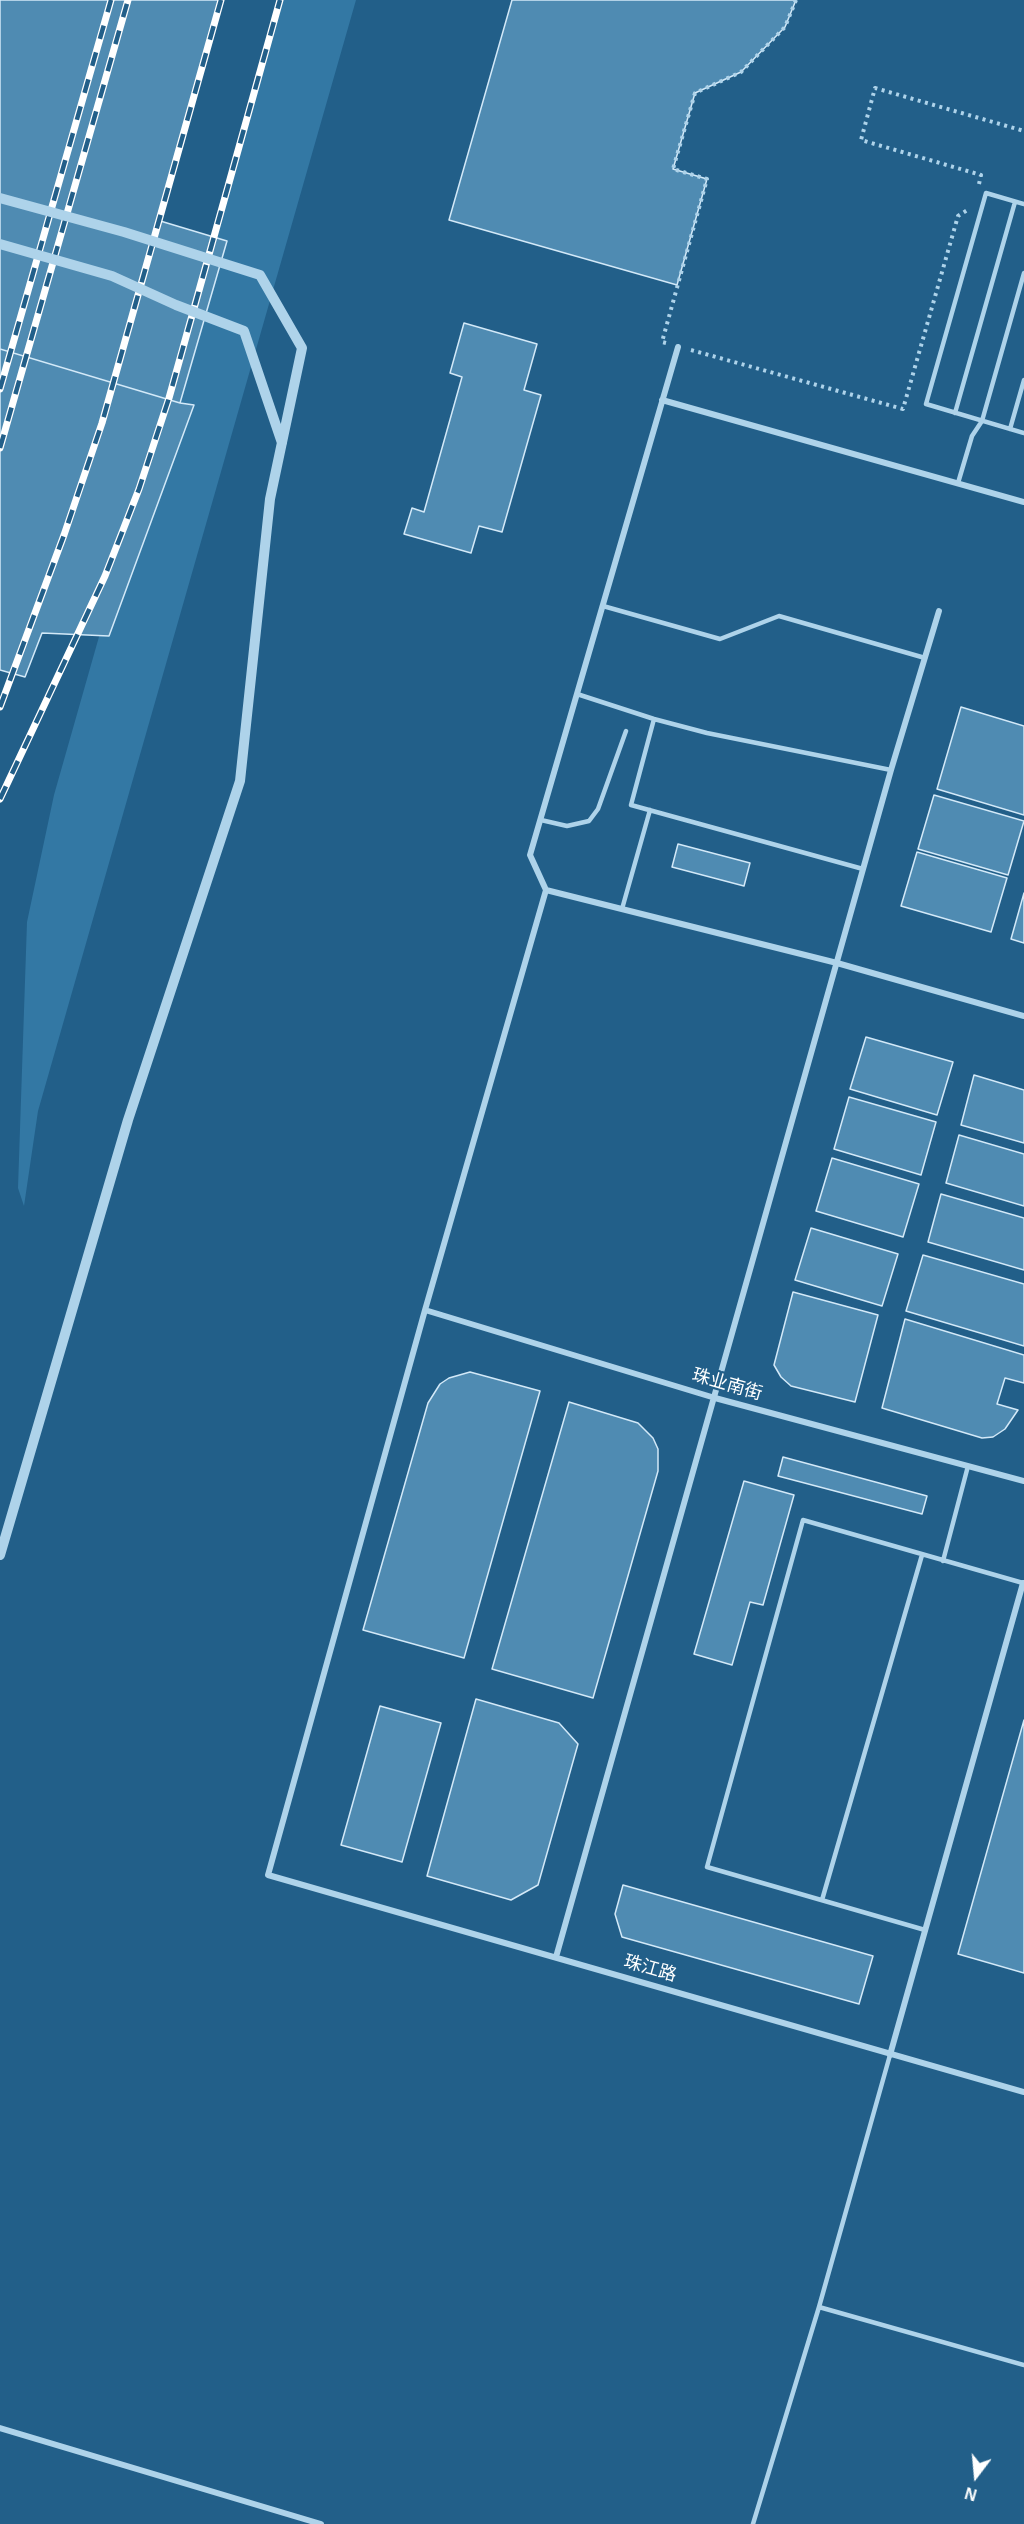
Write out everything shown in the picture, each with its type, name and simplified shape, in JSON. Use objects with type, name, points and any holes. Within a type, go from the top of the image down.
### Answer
[{"type":"street","points":[[0,198],[124,232],[260,275],[302,348],[270,499],[240,781],[128,1120],[0,1555]]},
{"type":"street","points":[[0,244],[112,276],[176,306],[244,331],[282,443]]},
{"type":"street","points":[[425,1310],[546,890],[530,855],[678,347]]},
{"type":"street","points":[[662,400],[1024,502]]},
{"type":"street","points":[[556,1957],[891,770],[939,611]]},
{"type":"street","points":[[546,890],[837,963],[1024,1017]]},
{"type":"street","name":"珠业南街","points":[[425,1310],[715,1398],[1024,1481]]},
{"type":"street","name":"珠江路","points":[[425,1310],[268,1875],[1024,2092]]},
{"type":"street","points":[[890,2055],[1023,1583]]},
{"type":"street","points":[[0,2428],[321,2524]]},
{"type":"lane","points":[[1024,204],[986,193],[926,405],[1024,433]]},
{"type":"lane","points":[[955,413],[1015,202]]},
{"type":"lane","points":[[958,483],[972,436],[982,421],[1024,273]]},
{"type":"lane","points":[[1010,429],[1024,380]]},
{"type":"lane","points":[[603,606],[720,639],[779,616],[925,658]]},
{"type":"lane","points":[[577,694],[654,719],[707,733],[891,770]]},
{"type":"lane","points":[[654,719],[631,805],[863,869]]},
{"type":"lane","points":[[541,820],[567,826],[589,821],[598,809],[626,731]]},
{"type":"lane","points":[[622,909],[650,810]]},
{"type":"lane","points":[[943,1561],[968,1466]]},
{"type":"lane","points":[[925,1930],[707,1867],[803,1520],[1023,1583]]},
{"type":"lane","points":[[822,1900],[922,1555]]},
{"type":"lane","points":[[753,2524],[819,2307],[890,2055]]},
{"type":"lane","points":[[819,2307],[1024,2365]]},
{"type":"path","points":[[796,0],[785,27],[741,72],[695,93],[673,169],[707,179],[662,342],[903,409],[958,216],[972,208]]},
{"type":"path","points":[[978,186],[981,175],[861,140],[875,88],[1024,130]]},
{"type":"shaded area","points":[[280,0],[356,0],[38,1111],[24,1206],[18,1188],[27,922],[54,795]]},
{"type":"building","points":[[0,0],[221,0],[157,220],[227,241],[180,403],[0,349]]},
{"type":"building","points":[[512,0],[796,0],[785,27],[741,72],[695,93],[673,169],[707,179],[677,285],[449,220]]},
{"type":"building","points":[[464,323],[537,344],[524,390],[541,395],[502,532],[479,526],[471,553],[404,534],[412,508],[424,512],[462,377],[450,373]]},
{"type":"building","points":[[0,349],[180,403],[194,405],[109,636],[42,633],[25,677],[0,670]]},
{"type":"building","points":[[961,707],[1024,726],[1024,815],[937,789]]},
{"type":"building","points":[[934,795],[1024,821],[1008,875],[918,849]]},
{"type":"building","points":[[678,844],[750,863],[744,886],[672,867]]},
{"type":"building","points":[[917,852],[1007,878],[991,932],[901,906]]},
{"type":"building","points":[[1024,893],[1024,943],[1011,939]]},
{"type":"building","points":[[866,1037],[953,1062],[937,1115],[850,1089]]},
{"type":"building","points":[[974,1075],[1024,1090],[1024,1143],[961,1125]]},
{"type":"building","points":[[849,1097],[936,1122],[921,1175],[834,1149]]},
{"type":"building","points":[[959,1135],[1024,1154],[1024,1206],[946,1183]]},
{"type":"building","points":[[832,1158],[919,1184],[903,1237],[816,1211]]},
{"type":"building","points":[[941,1194],[1024,1218],[1024,1270],[928,1242]]},
{"type":"building","points":[[811,1228],[898,1254],[882,1306],[795,1280]]},
{"type":"building","points":[[923,1255],[1024,1284],[1024,1346],[906,1311]]},
{"type":"building","points":[[793,1292],[878,1315],[855,1402],[791,1386],[781,1377],[774,1365]]},
{"type":"building","points":[[905,1319],[1024,1355],[1024,1383],[1005,1378],[997,1404],[1018,1410],[1005,1429],[993,1437],[982,1438],[882,1408]]},
{"type":"building","points":[[470,1372],[540,1391],[464,1658],[363,1630],[428,1403],[440,1384],[449,1378]]},
{"type":"building","points":[[569,1402],[638,1423],[653,1438],[658,1449],[658,1471],[593,1698],[492,1669]]},
{"type":"building","points":[[783,1457],[927,1496],[922,1514],[778,1476]]},
{"type":"building","points":[[744,1481],[794,1495],[763,1605],[750,1602],[732,1665],[694,1654]]},
{"type":"building","points":[[476,1699],[559,1723],[578,1744],[538,1885],[511,1900],[427,1876]]},
{"type":"building","points":[[380,1706],[441,1723],[402,1862],[341,1845]]},
{"type":"building","points":[[1024,1720],[1024,1973],[958,1954]]},
{"type":"building","points":[[623,1885],[873,1956],[859,2004],[622,1937],[615,1914]]},
{"type":"railway","points":[[0,389],[111,0]]},
{"type":"railway","points":[[0,448],[128,0]]},
{"type":"railway","points":[[0,707],[64,535],[102,423],[221,0]]},
{"type":"railway","points":[[0,799],[105,576],[139,489],[169,398],[280,0]]}]
